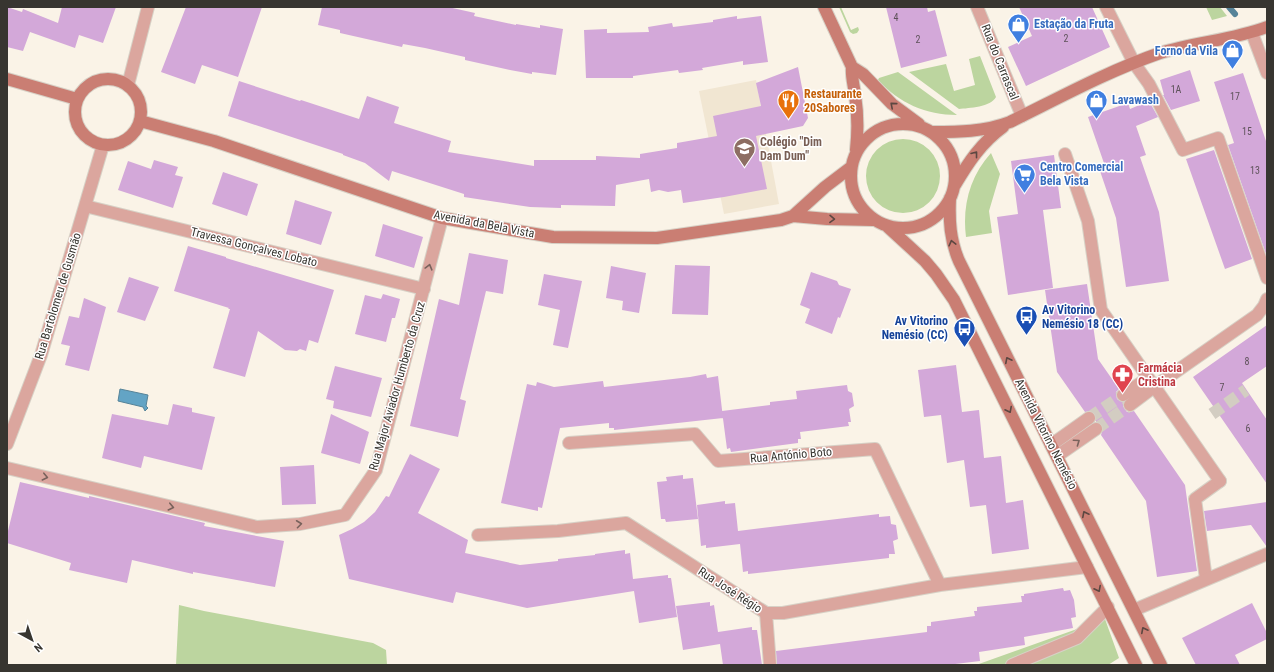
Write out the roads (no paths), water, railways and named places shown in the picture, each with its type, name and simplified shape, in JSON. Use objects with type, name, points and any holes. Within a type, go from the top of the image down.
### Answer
[{"type":"street","points":[[128,85],[148,7]]},
{"type":"street","points":[[824,7],[852,67],[851,76],[855,95],[857,125],[855,153],[850,168],[850,183],[854,198],[862,210],[873,220],[888,227],[903,229],[931,221],[942,211],[965,168],[977,151],[993,135],[1010,122]]},
{"type":"street","name":"Rua do Carrascal","points":[[977,7],[1022,116]]},
{"type":"street","points":[[1106,7],[1134,63],[1149,84],[1183,150],[1218,138],[1267,278]]},
{"type":"street","points":[[855,153],[864,140],[877,130],[892,124],[909,124],[928,130],[974,131],[999,126],[1097,79],[1161,53],[1194,44],[1252,32],[1267,27]]},
{"type":"street","points":[[1252,32],[1267,35]]},
{"type":"street","points":[[1252,32],[1267,73]]},
{"type":"street","points":[[852,67],[863,74],[892,104],[941,140],[948,150],[953,162],[952,193]]},
{"type":"street","points":[[7,79],[77,99]]},
{"type":"street","points":[[109,79],[128,85],[135,92],[141,111],[140,121],[136,130],[130,137],[117,144],[103,145],[94,142],[85,136],[79,129],[75,109],[77,99],[83,91],[90,84],[99,80],[109,79]]},
{"type":"street","name":"Avenida da Bela Vista","points":[[140,121],[214,141],[442,218],[554,237],[657,238],[781,220],[793,216],[850,168]]},
{"type":"street","name":"Rua Bartolomeu de Gusmão","points":[[7,444],[41,355],[103,145]]},
{"type":"street","points":[[1066,154],[1088,221],[1101,310],[1220,481],[1195,499],[1206,579]]},
{"type":"street","name":"Avenida Vitorino Nemésio","points":[[952,193],[949,223],[954,250],[1161,665]]},
{"type":"street","name":"Travessa Gonçalves Lobato","points":[[85,206],[424,289]]},
{"type":"street","name":"Avenida da Bela Vista","points":[[793,216],[827,219],[873,220]]},
{"type":"street","name":"Rua Major Aviador Humberto da Cruz","points":[[7,468],[257,527],[300,524],[345,515],[376,470],[442,218]]},
{"type":"street","name":"Avenida Vitorino Nemésio","points":[[888,227],[925,260],[941,280],[954,300],[1136,665]]},
{"type":"street","points":[[1123,395],[1151,382],[1257,315],[1267,299]]},
{"type":"street","points":[[1130,405],[1151,382]]},
{"type":"street","points":[[1051,445],[1089,418]]},
{"type":"street","points":[[1057,456],[1096,429]]},
{"type":"street","name":"Rua António Boto","points":[[569,443],[695,434],[718,461],[875,449],[940,586]]},
{"type":"street","name":"Rua José Régio","points":[[478,535],[558,531],[626,523],[766,613],[782,613],[940,586],[1087,567]]},
{"type":"street","points":[[1134,610],[1267,554]]},
{"type":"street","points":[[1012,665],[1078,638],[1108,607]]},
{"type":"street","points":[[766,613],[770,665]]},
{"type":"water","points":[[120,389],[148,395],[146,406],[148,408],[145,411],[143,407],[118,401]]},
{"type":"waterway","points":[[1229,7],[1235,14]]},
{"type":"tunnel","points":[[1212,414],[1246,390]]},
{"type":"tunnel","points":[[1089,418],[1123,395]]},
{"type":"tunnel","points":[[1096,429],[1130,405]]},
{"type":"place","name":"Estação da Fruta","points":[[1019,44]]},
{"type":"place","name":"Forno da Vila","points":[[1233,70]]},
{"type":"place","name":"Restaurante 20Sabores","points":[[789,120]]},
{"type":"place","name":"Lavawash","points":[[1096,120]]},
{"type":"place","name":"Colégio \"Dim Dam Dum\"","points":[[744,168]]},
{"type":"place","name":"Centro Comercial Bela Vista","points":[[1025,194]]},
{"type":"place","name":"Av Vitorino Nemésio 18 (CC)","points":[[1026,336]]},
{"type":"place","name":"Av Vitorino Nemésio (CC)","points":[[964,348]]},
{"type":"place","name":"Farmácia Cristina","points":[[1123,394]]}]
